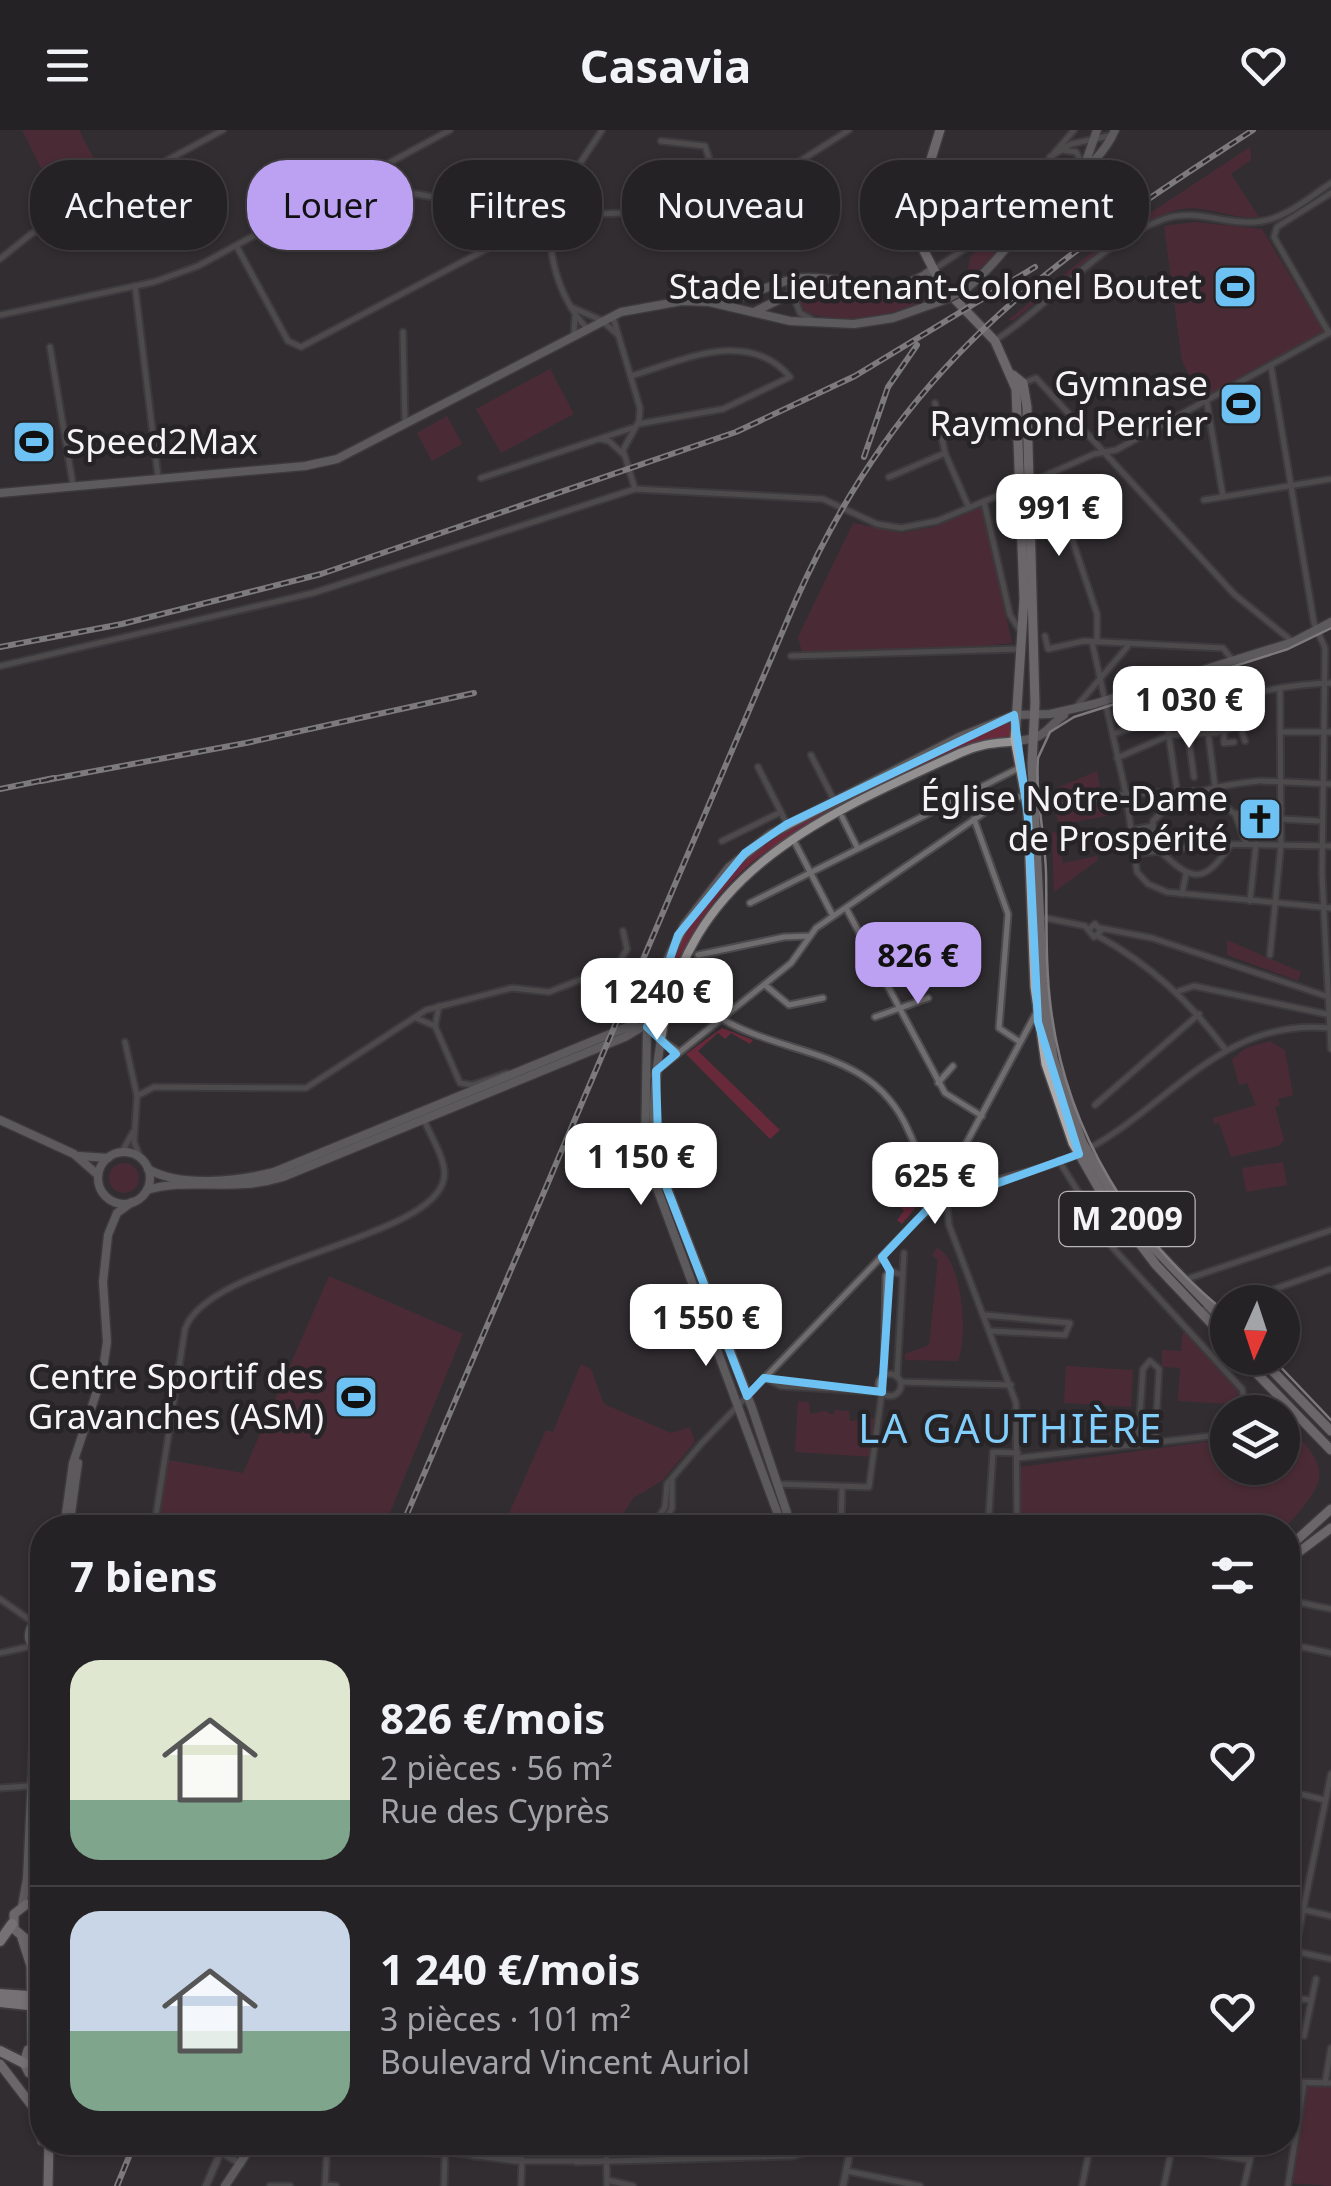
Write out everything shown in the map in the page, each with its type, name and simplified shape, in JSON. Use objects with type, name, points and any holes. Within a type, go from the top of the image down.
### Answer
[{"type":"highway","points":[[0,1941],[12,1924]]},
{"type":"highway","points":[[0,1994],[28,2000]]},
{"type":"highway","points":[[0,2002],[28,2000]]},
{"type":"highway","points":[[0,2050],[24,2063]]},
{"type":"main road","points":[[0,492],[320,464],[405,425],[586,327],[628,311],[682,301],[740,300],[786,280],[907,283],[930,271],[922,247],[918,212],[940,130]]},
{"type":"main road","points":[[1086,160],[1096,130]]},
{"type":"main road","points":[[1096,160],[1114,133]]},
{"type":"main road","points":[[709,302],[818,324],[894,318],[967,288],[1006,250]]},
{"type":"main road","name":"M 2009","points":[[930,271],[986,330],[1011,374],[1017,396],[1025,484],[1022,633],[1014,715],[1026,795],[1032,810],[1049,1038],[1064,1097],[1082,1152],[1128,1221],[1210,1313]]},
{"type":"main road","points":[[754,312],[794,290],[825,280]]},
{"type":"main road","name":"M 2009","points":[[1011,374],[1024,383],[1036,738],[1032,926],[1037,1012],[1051,1082],[1082,1152],[1140,1246],[1210,1318]]},
{"type":"main road","points":[[779,1515],[740,1404],[650,1180],[643,1081],[647,1027],[667,958],[697,904],[737,860],[787,824],[958,737],[1014,715],[1105,704],[1288,642],[1331,622]]},
{"type":"main road","points":[[787,1515],[747,1396],[659,1168],[652,1119],[656,1071],[666,1013],[680,966],[706,918],[741,877],[793,838],[962,752],[1036,738],[1074,709]]},
{"type":"main road","points":[[1032,903],[1041,918],[1032,926]]},
{"type":"main road","points":[[74,1154],[108,1158],[122,1152],[140,1158],[148,1169],[168,1177],[256,1176],[632,1025],[652,1006]]},
{"type":"main road","points":[[69,1515],[82,1434],[102,1376],[107,1342],[103,1282],[116,1213],[147,1190],[166,1186],[260,1184],[625,1037],[666,1013]]},
{"type":"main road","points":[[632,1025],[647,1027],[661,1039]]},
{"type":"main road","points":[[625,1037],[645,1049]]},
{"type":"main road","points":[[0,1120],[74,1154],[98,1176],[111,1228]]},
{"type":"main road","points":[[98,1176],[108,1158]]},
{"type":"main road","points":[[147,1190],[148,1169]]},
{"type":"main road","points":[[104,1194],[117,1202],[132,1202]]},
{"type":"main road","points":[[1259,1375],[1331,1449]]},
{"type":"main road","points":[[1276,1375],[1331,1432]]},
{"type":"main road","points":[[1300,1537],[1331,1509]]},
{"type":"main road","points":[[1300,1551],[1331,1528]]},
{"type":"main road","points":[[30,1761],[27,1880],[22,1906],[12,1924],[22,1938],[30,1963]]},
{"type":"main road","points":[[22,1906],[30,1907]]},
{"type":"main road","points":[[22,1938],[30,1937]]},
{"type":"main road","points":[[30,2055],[24,2063],[30,2069]]},
{"type":"main road","points":[[0,2064],[30,2103]]},
{"type":"main road","points":[[47,2155],[48,2186]]},
{"type":"main road","points":[[225,2186],[248,2155]]},
{"type":"street","points":[[0,260],[31,234],[222,130]]},
{"type":"street","points":[[396,160],[450,130]]},
{"type":"street","points":[[583,160],[602,130]]},
{"type":"street","points":[[801,160],[849,130]]},
{"type":"street","points":[[930,271],[984,236],[1074,130]]},
{"type":"street","points":[[1048,158],[1114,133]]},
{"type":"street","points":[[660,141],[705,146],[710,160]]},
{"type":"street","points":[[1060,151],[1076,152],[1080,160]]},
{"type":"street","points":[[1000,337],[1091,265],[1158,221],[1190,214],[1250,222],[1279,216],[1331,183]]},
{"type":"street","points":[[0,666],[313,593],[635,490],[823,500],[866,520],[895,528],[927,524],[1105,452],[1207,403],[1330,332],[1274,240],[1277,227],[1331,194]]},
{"type":"street","points":[[0,315],[176,275],[247,241]]},
{"type":"street","points":[[237,246],[288,341],[301,347],[485,250]]},
{"type":"street","points":[[555,250],[558,279],[575,316],[586,327]]},
{"type":"street","points":[[786,280],[794,290],[800,313],[818,324]]},
{"type":"street","points":[[135,286],[158,477]]},
{"type":"street","points":[[754,312],[756,294]]},
{"type":"street","points":[[571,307],[601,320],[618,335]]},
{"type":"street","points":[[618,324],[628,311]]},
{"type":"street","points":[[574,334],[575,316]]},
{"type":"street","points":[[612,316],[618,324],[640,408],[623,456]]},
{"type":"street","points":[[404,332],[405,425]]},
{"type":"street","points":[[50,347],[73,485]]},
{"type":"street","points":[[481,478],[634,426],[723,409],[790,377],[778,365],[728,348],[631,376]]},
{"type":"street","points":[[1271,366],[1329,683],[1327,1014],[1331,1050]]},
{"type":"street","points":[[1024,383],[1036,378],[1234,594],[1288,642]]},
{"type":"street","points":[[935,403],[945,453],[969,508]]},
{"type":"street","points":[[1207,403],[1223,496]]},
{"type":"street","points":[[597,440],[609,441],[623,456],[635,490]]},
{"type":"street","points":[[888,477],[945,453]]},
{"type":"street","points":[[1050,473],[1097,614],[1094,642],[1098,681],[1143,880],[1164,892],[1327,907]]},
{"type":"street","points":[[1204,500],[1331,479]]},
{"type":"street","points":[[1002,494],[1015,496],[1022,509]]},
{"type":"street","points":[[984,502],[1010,615],[1022,633]]},
{"type":"street","points":[[1045,636],[1048,649],[1094,642],[1226,648],[1233,661]]},
{"type":"street","points":[[1074,709],[1128,646]]},
{"type":"street","points":[[791,656],[1020,649]]},
{"type":"street","points":[[1113,734],[1206,707],[1329,683]]},
{"type":"street","points":[[1270,954],[1282,845],[1280,690]]},
{"type":"street","points":[[1206,707],[1224,743],[1234,742]]},
{"type":"street","points":[[1166,718],[1177,791]]},
{"type":"street","points":[[1118,758],[1170,736],[1240,726],[1245,741]]},
{"type":"street","points":[[1215,787],[1217,732]]},
{"type":"street","points":[[1283,732],[1328,732]]},
{"type":"street","points":[[1188,734],[1194,777]]},
{"type":"street","points":[[811,755],[834,800]]},
{"type":"street","points":[[758,767],[787,824]]},
{"type":"street","points":[[750,903],[1021,767]]},
{"type":"street","points":[[1132,830],[1153,826],[1175,802],[1215,787],[1260,781],[1328,784]]},
{"type":"street","points":[[1016,802],[1032,810],[1126,794],[1203,791],[1235,814],[1246,843]]},
{"type":"street","points":[[643,1081],[791,964],[810,936],[833,916],[991,808],[1016,802],[1026,795]]},
{"type":"street","points":[[1235,814],[1282,810]]},
{"type":"street","points":[[722,841],[781,812]]},
{"type":"street","points":[[842,817],[857,847]]},
{"type":"street","points":[[1282,819],[1318,821]]},
{"type":"street","points":[[974,820],[1008,914],[1000,1028],[1020,1042]]},
{"type":"street","points":[[1153,826],[1156,850],[1186,874],[1208,872],[1231,844]]},
{"type":"street","points":[[793,838],[833,916]]},
{"type":"street","points":[[1136,854],[1218,844],[1327,846]]},
{"type":"street","points":[[1250,901],[1256,844]]},
{"type":"street","points":[[1182,894],[1186,874]]},
{"type":"street","points":[[846,908],[938,1083],[956,1102],[982,1116]]},
{"type":"street","points":[[1041,918],[1089,929]]},
{"type":"street","points":[[1089,929],[1095,924],[1171,943],[1328,1002]]},
{"type":"street","points":[[1098,936],[1100,928]]},
{"type":"street","points":[[1089,929],[1091,936],[1098,936],[1179,992],[1225,1049]]},
{"type":"street","points":[[136,1096],[154,1087],[306,1088],[413,1017],[438,1006],[512,988],[549,992],[600,972],[624,960],[627,949],[623,931]]},
{"type":"street","points":[[698,955],[784,937],[810,936]]},
{"type":"street","points":[[765,984],[788,1005],[823,998]]},
{"type":"street","points":[[1179,992],[1194,986],[1327,1014]]},
{"type":"street","points":[[875,1017],[928,998]]},
{"type":"street","points":[[438,1006],[435,1026],[460,1083],[472,1086],[520,1071]]},
{"type":"street","points":[[923,1184],[953,1168],[1037,1012]]},
{"type":"street","points":[[1094,1104],[1199,1014]]},
{"type":"street","points":[[413,1017],[435,1026]]},
{"type":"street","points":[[722,1019],[853,1068],[878,1083],[899,1108],[921,1160],[923,1184],[917,1220]]},
{"type":"street","points":[[660,1515],[672,1478],[917,1220],[949,1203],[1082,1152],[1225,1049],[1304,1024],[1329,1028]]},
{"type":"street","points":[[661,1039],[679,1052]]},
{"type":"street","points":[[125,1042],[136,1096],[134,1129],[140,1158]]},
{"type":"street","points":[[644,1063],[656,1071]]},
{"type":"street","points":[[938,1083],[953,1066]]},
{"type":"street","points":[[156,1515],[185,1329],[194,1310],[256,1278],[401,1218],[430,1200],[441,1188],[444,1170],[424,1120]]},
{"type":"street","points":[[122,1152],[134,1129]]},
{"type":"street","points":[[921,1160],[952,1188],[949,1224],[1011,1385],[1018,1455],[1017,1515]]},
{"type":"street","points":[[1059,1162],[1113,1248],[1242,1389],[1243,1395]]},
{"type":"street","points":[[921,1199],[949,1224]]},
{"type":"street","points":[[1181,1281],[1331,1230]]},
{"type":"street","points":[[764,1378],[781,1386],[895,1395],[904,1253]]},
{"type":"street","points":[[880,1259],[890,1271],[903,1275]]},
{"type":"street","points":[[1286,1285],[1331,1269]]},
{"type":"street","points":[[776,1484],[869,1487],[884,1376],[886,1276],[890,1271]]},
{"type":"street","points":[[984,1315],[1070,1324],[1065,1336],[991,1331]]},
{"type":"street","points":[[1138,1445],[1143,1369],[1150,1362],[1159,1370],[1155,1444]]},
{"type":"street","points":[[884,1376],[1011,1385]]},
{"type":"street","points":[[725,1419],[747,1424]]},
{"type":"street","points":[[989,1515],[992,1452],[1018,1455],[1210,1436]]},
{"type":"street","points":[[668,1515],[672,1508],[672,1478]]},
{"type":"street","points":[[841,1515],[842,1488]]},
{"type":"street","points":[[0,1599],[30,1630]]},
{"type":"street","points":[[1300,1603],[1331,1609]]},
{"type":"street","points":[[0,1654],[30,1640]]},
{"type":"street","points":[[1300,1646],[1331,1652]]},
{"type":"street","points":[[1300,1924],[1331,1774]]},
{"type":"street","points":[[0,1788],[29,1786]]},
{"type":"street","points":[[1300,1794],[1325,1800]]},
{"type":"street","points":[[1300,1909],[1331,1916]]},
{"type":"street","points":[[1300,1952],[1331,1959]]},
{"type":"street","points":[[1304,2036],[1316,1979]]},
{"type":"street","points":[[1300,1999],[1310,2000]]},
{"type":"street","points":[[1300,2083],[1328,2083],[1331,2048]]},
{"type":"street","points":[[1300,2109],[1304,2083]]},
{"type":"street","points":[[206,2186],[220,2155]]},
{"type":"street","points":[[226,2155],[242,2164]]},
{"type":"street","points":[[327,2155],[325,2186],[336,2186]]},
{"type":"street","points":[[444,2186],[445,2155]]},
{"type":"street","points":[[460,2155],[576,2162],[793,2155]]},
{"type":"street","points":[[605,2155],[607,2183],[633,2186]]},
{"type":"street","points":[[685,2159],[686,2155]]},
{"type":"street","points":[[844,2186],[849,2155]]},
{"type":"street","points":[[1082,2186],[1089,2155]]},
{"type":"street","points":[[1164,2186],[1170,2155]]},
{"type":"street","points":[[1224,2155],[1250,2160]]},
{"type":"street","points":[[1244,2186],[1251,2155]]},
{"type":"street","points":[[1288,2186],[1293,2155]]},
{"type":"street","points":[[520,2186],[522,2160]]},
{"type":"street","points":[[847,2171],[920,2186]]},
{"type":"street","points":[[270,2186],[290,2186]]},
{"type":"highlighted area","points":[[1014,715],[1028,817],[1038,1022],[1079,1154],[951,1200],[959,1176],[882,1257],[890,1271],[882,1392],[764,1378],[747,1396],[659,1168],[656,1071],[676,1054],[647,1027],[678,935],[745,853],[787,824]]},
{"type":"shaded area","points":[[22,130],[79,130],[94,159],[92,160],[37,160]]},
{"type":"shaded area","points":[[1250,147],[1251,160],[1231,174],[1259,217],[1191,208],[1149,222],[1149,214]]},
{"type":"shaded area","name":"Stade Lieutenant-Colonel Boutet","points":[[1195,222],[1262,229],[1324,332],[1201,400],[1182,361],[1164,226]]},
{"type":"shaded area","points":[[977,250],[1001,250],[966,281],[970,257]]},
{"type":"shaded area","points":[[1095,250],[1105,250],[1014,320],[1008,320]]},
{"type":"shaded area","points":[[823,286],[922,292],[938,298],[889,314],[839,319],[806,312],[799,301],[804,289]]},
{"type":"shaded area","points":[[550,369],[574,414],[501,453],[476,409]]},
{"type":"shaded area","points":[[447,416],[462,444],[432,461],[417,433]]},
{"type":"shaded area","points":[[982,507],[1012,643],[934,651],[802,652],[798,637],[853,523],[902,533],[933,527]]},
{"type":"shaded area","points":[[1011,722],[1013,736],[959,751],[885,784],[756,859],[725,889],[690,937],[662,1008],[656,1018],[652,1016],[667,968],[687,927],[711,893],[740,865],[809,817],[966,736]]},
{"type":"shaded area","points":[[1097,771],[1102,796],[1060,803],[1057,788]]},
{"type":"shaded area","points":[[1108,800],[1111,815],[1059,825],[1055,810]]},
{"type":"shaded area","points":[[1056,832],[1063,863],[1097,856],[1098,860],[1054,892],[1052,833]]},
{"type":"shaded area","points":[[1227,940],[1301,972],[1298,981],[1227,955]]},
{"type":"shaded area","points":[[722,1028],[753,1040],[750,1044],[731,1033],[725,1039],[718,1033],[698,1051],[780,1130],[770,1139],[686,1054]]},
{"type":"shaded area","points":[[1270,1041],[1285,1050],[1293,1095],[1278,1099],[1280,1105],[1275,1107],[1284,1140],[1279,1146],[1231,1157],[1219,1123],[1214,1124],[1213,1118],[1256,1105],[1247,1083],[1239,1085],[1232,1059],[1246,1048]]},
{"type":"shaded area","points":[[910,1154],[918,1172],[913,1191],[915,1208],[902,1224],[897,1220],[904,1211],[881,1185],[902,1164],[897,1158]]},
{"type":"shaded area","points":[[1283,1162],[1287,1185],[1246,1192],[1242,1168]]},
{"type":"shaded area","points":[[124,1163],[135,1167],[139,1178],[135,1189],[124,1193],[113,1189],[109,1178],[113,1167]]},
{"type":"shaded area","points":[[937,1248],[946,1255],[958,1282],[963,1335],[958,1361],[905,1360],[905,1354],[929,1345],[938,1260],[932,1255]]},
{"type":"shaded area","name":"Centre Sportif des Gravanches (ASM)","points":[[329,1276],[463,1334],[389,1515],[159,1515],[168,1460],[243,1473]]},
{"type":"shaded area","points":[[1183,1332],[1189,1332],[1210,1355],[1210,1375],[1229,1375],[1244,1395],[1210,1395],[1210,1403],[1178,1401],[1180,1368],[1162,1367],[1162,1350],[1181,1351]]},
{"type":"shaded area","points":[[581,1364],[591,1369],[604,1404],[671,1433],[690,1427],[695,1442],[662,1481],[633,1498],[622,1515],[508,1515],[546,1430],[553,1432]]},
{"type":"shaded area","points":[[1066,1366],[1133,1370],[1131,1407],[1064,1403]]},
{"type":"shaded area","points":[[798,1401],[809,1402],[810,1414],[825,1411],[833,1415],[835,1410],[849,1411],[850,1421],[877,1418],[874,1457],[795,1452]]},
{"type":"shaded area","points":[[1300,1439],[1317,1462],[1319,1473],[1311,1496],[1296,1515],[1020,1515],[1021,1467],[1210,1441],[1210,1485],[1300,1485]]},
{"type":"shaded area","points":[[1304,2083],[1331,2083],[1331,2186],[1289,2183],[1293,2155],[1300,2155]]},
{"type":"tram line","points":[[1210,1299],[1162,1252],[1134,1217],[1089,1140],[1072,1098],[1059,1055],[1049,993],[1038,758],[1050,732],[1074,717],[1288,649],[1331,628]]},
{"type":"tram line","points":[[1288,1375],[1331,1420]]},
{"type":"railway","points":[[407,1515],[796,600],[837,518],[882,446],[932,383],[986,327],[1108,227],[1253,130]]},
{"type":"railway","points":[[0,647],[122,624],[321,574],[736,432],[855,376],[1035,267]]},
{"type":"railway","points":[[864,457],[888,387],[917,345]]},
{"type":"railway","points":[[41,781],[246,743],[474,693]]},
{"type":"railway","points":[[0,789],[54,778]]},
{"type":"railway","points":[[117,2186],[130,2155]]},
{"type":"place","name":"Stade Lieutenant-Colonel Boutet","points":[[1235,287]]},
{"type":"place","name":"Gymnase Raymond Perrier","points":[[1241,404]]},
{"type":"place","name":"Speed2Max","points":[[34,442]]},
{"type":"place","name":"Église Notre-Dame de Prospérité","points":[[1260,819]]},
{"type":"place","name":"Centre Sportif des Gravanches (ASM)","points":[[356,1397]]},
{"type":"district","name":"LA GAUTHIÈRE","points":[[1011,1429]]}]
